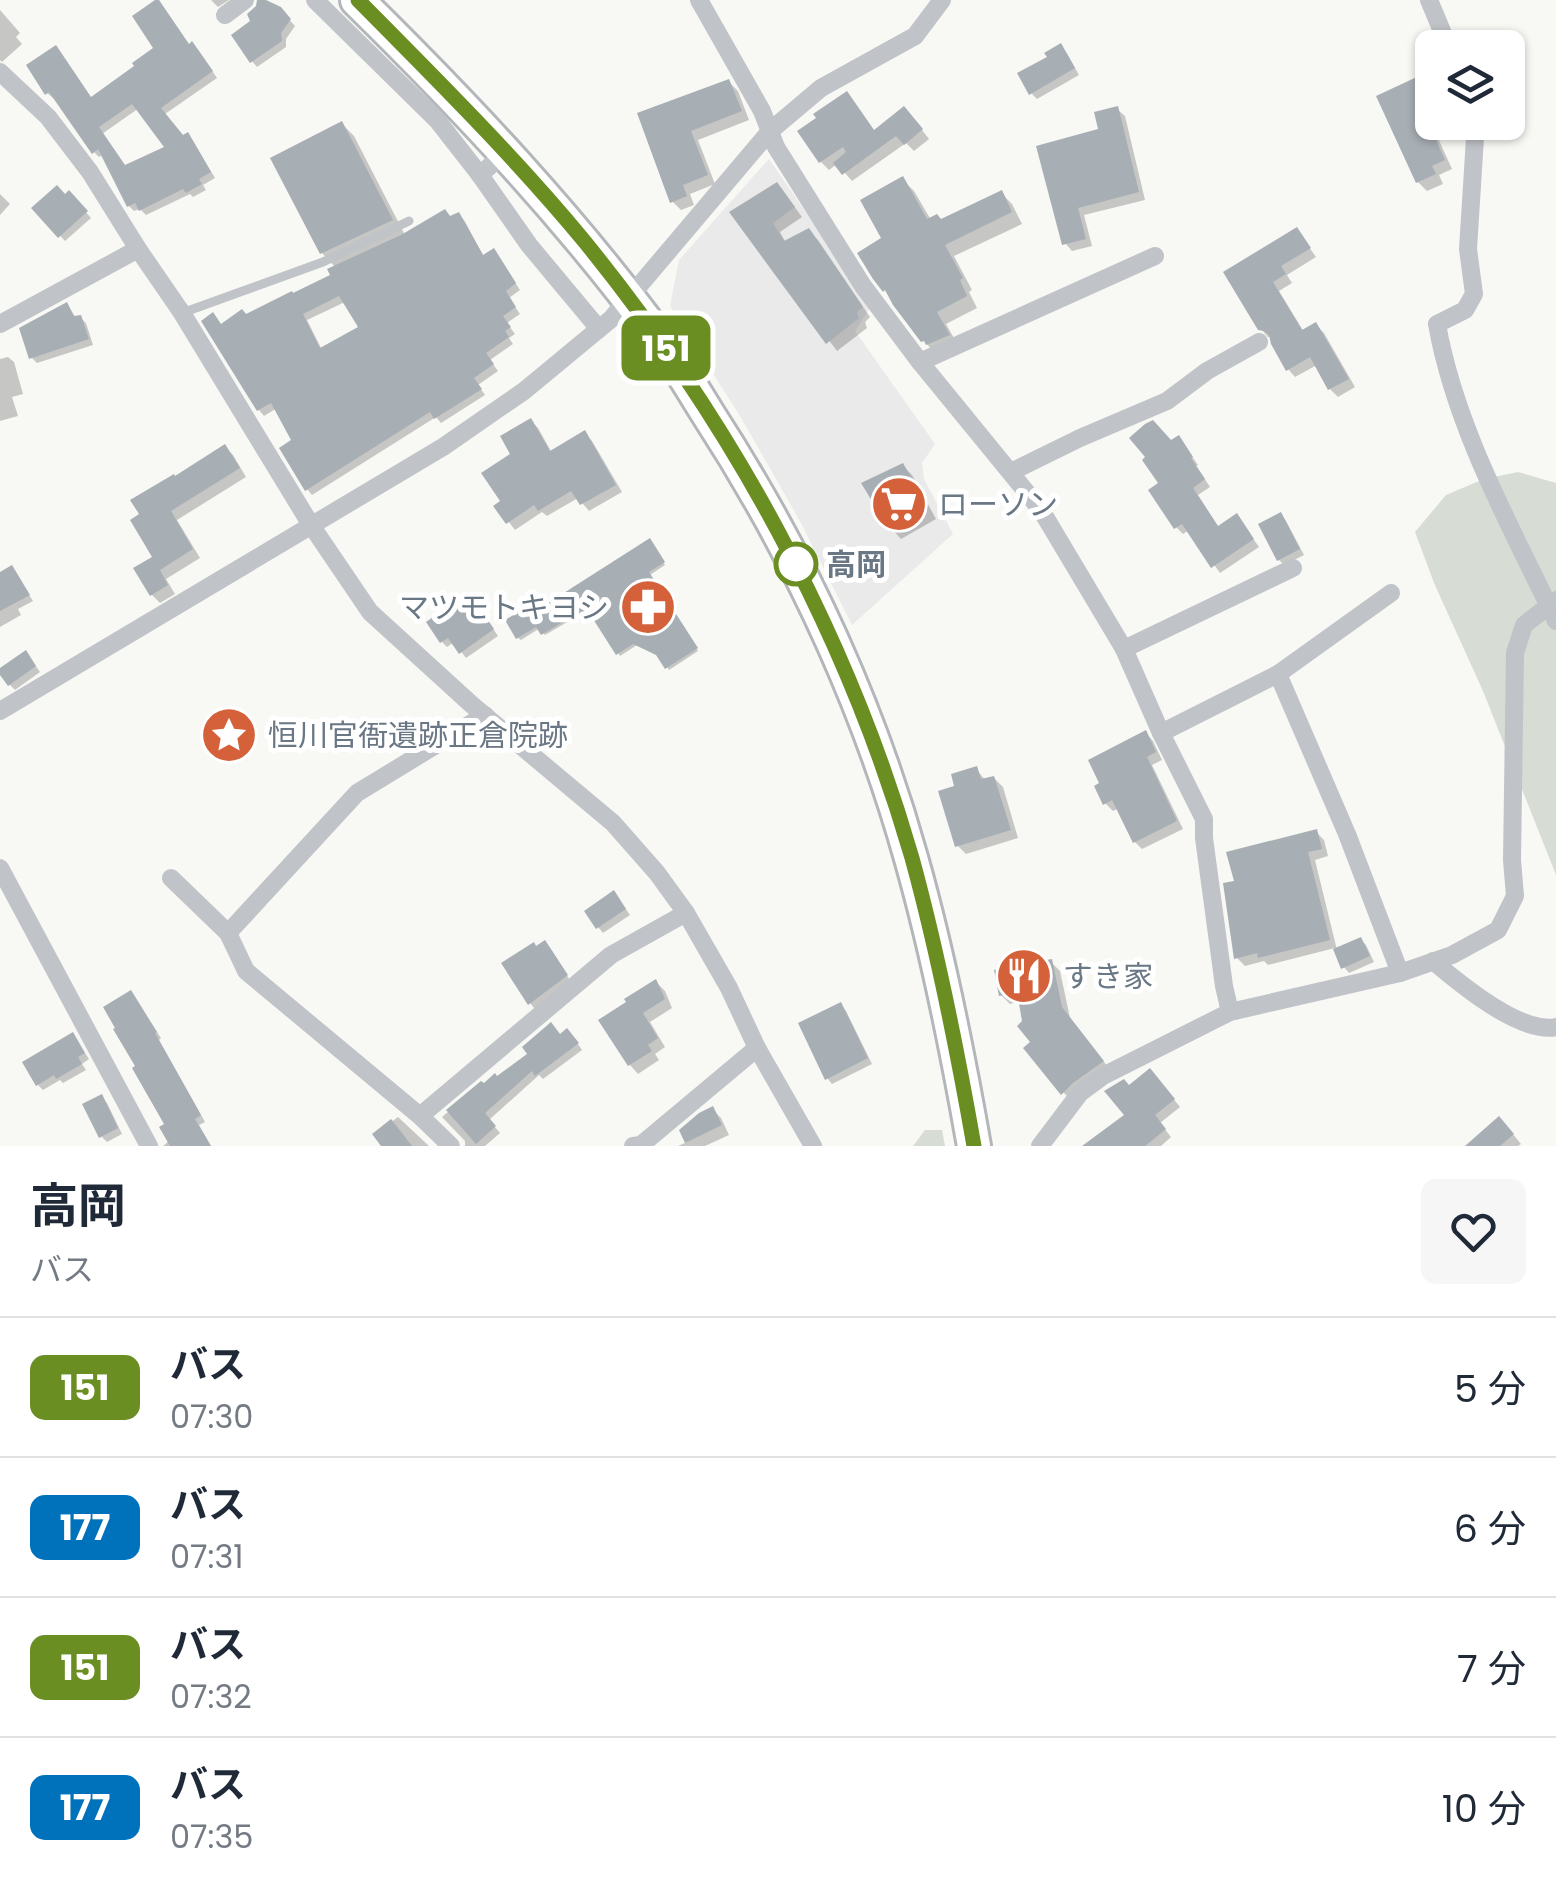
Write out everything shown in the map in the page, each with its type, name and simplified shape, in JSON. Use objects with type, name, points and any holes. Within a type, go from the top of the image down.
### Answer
[{"type":"highway","points":[[358,0],[565,218],[666,348],[763,500],[860,709],[889,787],[942,976],[974,1146]]},
{"type":"street","points":[[225,15],[245,0]]},
{"type":"street","points":[[315,0],[437,120],[529,245],[599,329]]},
{"type":"street","points":[[699,0],[762,111],[776,147],[863,286],[1041,510],[1124,649],[1204,819],[1230,1012]]},
{"type":"street","points":[[0,711],[443,447],[524,392],[629,299],[770,131],[822,88],[915,36],[942,0]]},
{"type":"street","points":[[1429,0],[1442,30]]},
{"type":"street","points":[[0,72],[48,117],[90,172],[182,312],[311,525],[370,612],[613,824],[657,873],[686,913],[814,1146]]},
{"type":"street","points":[[1040,1146],[1080,1094],[1103,1076],[1230,1012],[1400,973],[1452,955],[1498,930],[1515,896],[1515,653],[1524,625],[1553,609],[1502,508],[1462,416],[1437,324],[1465,310],[1474,294],[1468,249],[1475,140]]},
{"type":"street","points":[[480,175],[505,152]]},
{"type":"street","points":[[0,324],[138,249]]},
{"type":"street","points":[[920,362],[1155,256]]},
{"type":"street","points":[[1010,472],[1168,401],[1207,371],[1260,342]]},
{"type":"street","points":[[1124,649],[1293,568]]},
{"type":"street","points":[[1161,734],[1278,674],[1391,593]]},
{"type":"street","points":[[1278,674],[1348,834],[1400,973]]},
{"type":"street","points":[[228,933],[357,793],[485,716]]},
{"type":"street","points":[[0,868],[149,1146]]},
{"type":"street","points":[[171,878],[228,933],[246,971],[451,1146]]},
{"type":"street","points":[[420,1116],[611,955],[686,913]]},
{"type":"street","points":[[1433,962],[1474,993],[1530,1026],[1556,1027]]},
{"type":"street","points":[[634,1146],[757,1048]]},
{"type":"lane","points":[[182,312],[323,262],[409,222]]},
{"type":"shaded area","points":[[769,159],[871,306],[855,331],[935,444],[922,463],[924,479],[953,534],[852,625],[800,521],[670,306],[679,260]]},
{"type":"shaded area","points":[[1518,472],[1556,483],[1556,875],[1415,532],[1446,495],[1484,479]]},
{"type":"shaded area","points":[[925,1130],[942,1130],[945,1146],[913,1146]]},
{"type":"building","points":[[159,0],[213,71],[161,108],[183,135],[188,132],[211,172],[199,179],[202,184],[186,193],[183,189],[139,211],[135,203],[127,207],[98,149],[92,154],[26,65],[56,45],[91,97],[153,48],[132,16]],"holes":[[[132,104],[164,147],[125,165],[99,127]]]},
{"type":"building","points":[[257,0],[281,7],[291,19],[281,33],[282,41],[250,63],[231,35],[250,21],[247,14]]},
{"type":"building","points":[[1061,43],[1075,68],[1029,95],[1017,73],[1047,57],[1044,53]]},
{"type":"building","points":[[1415,78],[1415,140],[1436,140],[1445,160],[1432,166],[1436,174],[1416,183],[1376,96]]},
{"type":"building","points":[[729,79],[742,111],[691,131],[708,175],[683,185],[687,196],[670,203],[637,113]]},
{"type":"building","points":[[847,91],[874,130],[904,106],[923,129],[904,145],[896,136],[842,175],[833,163],[846,152],[843,147],[819,163],[797,131],[816,118],[813,114]]},
{"type":"building","points":[[1118,106],[1139,192],[1078,208],[1086,239],[1062,245],[1036,146],[1098,129],[1094,112]]},
{"type":"building","points":[[342,121],[393,220],[320,254],[270,158]]},
{"type":"building","points":[[903,176],[927,219],[937,214],[941,219],[1002,190],[1012,212],[945,245],[963,278],[960,280],[967,296],[937,312],[950,335],[926,345],[857,253],[881,238],[860,200]]},
{"type":"building","points":[[777,182],[795,207],[773,223],[784,241],[809,228],[863,307],[857,312],[859,318],[826,344],[729,212]]},
{"type":"building","points":[[57,185],[65,194],[69,190],[88,211],[58,238],[31,208]]},
{"type":"building","points":[[445,209],[450,216],[459,212],[483,255],[494,248],[516,283],[506,291],[516,307],[503,316],[511,327],[505,331],[509,337],[486,353],[494,364],[474,378],[482,389],[434,419],[430,412],[305,491],[279,448],[291,440],[271,403],[257,411],[201,321],[213,312],[221,324],[242,309],[246,314],[330,275],[327,269],[401,235]],"holes":[[[339,296],[358,327],[320,348],[303,314]]]},
{"type":"building","points":[[1297,227],[1311,248],[1281,266],[1286,274],[1273,282],[1302,330],[1316,322],[1349,379],[1328,390],[1310,357],[1286,371],[1269,335],[1258,330],[1223,272]]},
{"type":"building","points":[[67,302],[74,316],[81,315],[89,339],[29,359],[19,328]]},
{"type":"building","points":[[531,418],[550,451],[585,430],[616,485],[580,505],[571,491],[538,511],[534,505],[506,524],[493,506],[500,501],[481,473],[510,454],[500,436]]},
{"type":"building","points":[[1153,420],[1171,440],[1179,435],[1193,457],[1205,479],[1193,488],[1218,526],[1237,513],[1254,539],[1211,568],[1182,524],[1174,529],[1148,490],[1158,483],[1142,460],[1145,457],[1129,438]]},
{"type":"building","points":[[225,444],[240,468],[171,511],[193,549],[160,570],[168,585],[150,596],[133,568],[152,557],[130,520],[139,514],[130,500]]},
{"type":"building","points":[[903,463],[929,509],[891,532],[861,483]]},
{"type":"building","points":[[1281,512],[1300,549],[1277,561],[1258,524]]},
{"type":"building","points":[[650,538],[665,562],[649,572],[698,648],[665,669],[656,655],[633,644],[616,655],[588,611],[541,635],[536,627],[516,639],[505,620],[541,598],[545,605]]},
{"type":"building","points":[[12,565],[30,595],[0,611],[0,572]]},
{"type":"building","points":[[469,592],[494,629],[459,654],[448,638],[440,643],[426,622]]},
{"type":"building","points":[[26,650],[36,666],[8,686],[0,668]]},
{"type":"building","points":[[1146,730],[1156,752],[1147,757],[1177,821],[1133,843],[1112,800],[1103,805],[1094,786],[1099,783],[1088,760]]},
{"type":"building","points":[[977,766],[981,779],[994,776],[1011,830],[955,847],[938,791],[954,786],[951,774]]},
{"type":"building","points":[[1317,829],[1322,849],[1308,852],[1330,940],[1258,958],[1257,953],[1234,959],[1223,883],[1234,881],[1226,852]]},
{"type":"building","points":[[614,890],[626,909],[596,929],[584,911]]},
{"type":"building","points":[[1361,937],[1370,956],[1341,969],[1333,949]]},
{"type":"building","points":[[545,940],[568,975],[528,1005],[501,963],[534,942],[536,946]]},
{"type":"building","points":[[1052,959],[1062,1007],[1104,1061],[1061,1095],[1023,1048],[1030,1042],[1017,1026],[1022,1021],[1017,992],[999,996],[994,970]]},
{"type":"building","points":[[656,979],[665,999],[643,1013],[658,1038],[648,1045],[652,1051],[628,1066],[598,1020]]},
{"type":"building","points":[[131,990],[201,1115],[195,1119],[211,1146],[170,1146],[159,1127],[164,1124],[103,1007]]},
{"type":"building","points":[[841,1002],[868,1058],[825,1080],[798,1023]]},
{"type":"building","points":[[551,1022],[560,1034],[567,1028],[579,1043],[535,1076],[532,1071],[485,1113],[496,1126],[476,1144],[446,1110],[481,1081],[484,1083],[495,1073],[497,1076],[527,1054],[522,1047]]},
{"type":"building","points":[[73,1032],[85,1053],[78,1057],[82,1064],[36,1086],[22,1062]]},
{"type":"building","points":[[1150,1068],[1175,1099],[1155,1115],[1166,1129],[1145,1146],[1082,1146],[1124,1115],[1104,1091],[1124,1079],[1129,1085]]},
{"type":"building","points":[[102,1094],[118,1128],[99,1138],[82,1104]]},
{"type":"building","points":[[713,1106],[722,1125],[685,1143],[679,1130]]},
{"type":"building","points":[[1499,1116],[1514,1134],[1500,1146],[1465,1146]]},
{"type":"building","points":[[391,1119],[412,1146],[381,1146],[372,1134]]},
{"type":"bus line","name":"151","points":[[358,0],[505,152],[585,242],[666,348],[763,500],[833,644],[889,787],[942,976],[974,1146]]},
{"type":"place","name":"ローソン","points":[[899,504]]},
{"type":"place","name":"高岡","points":[[796,564]]},
{"type":"place","name":"マツモトキヨシ","points":[[648,607]]},
{"type":"place","name":"恒川官衙遺跡正倉院跡","points":[[229,735]]},
{"type":"place","name":"すき家","points":[[1024,976]]}]
